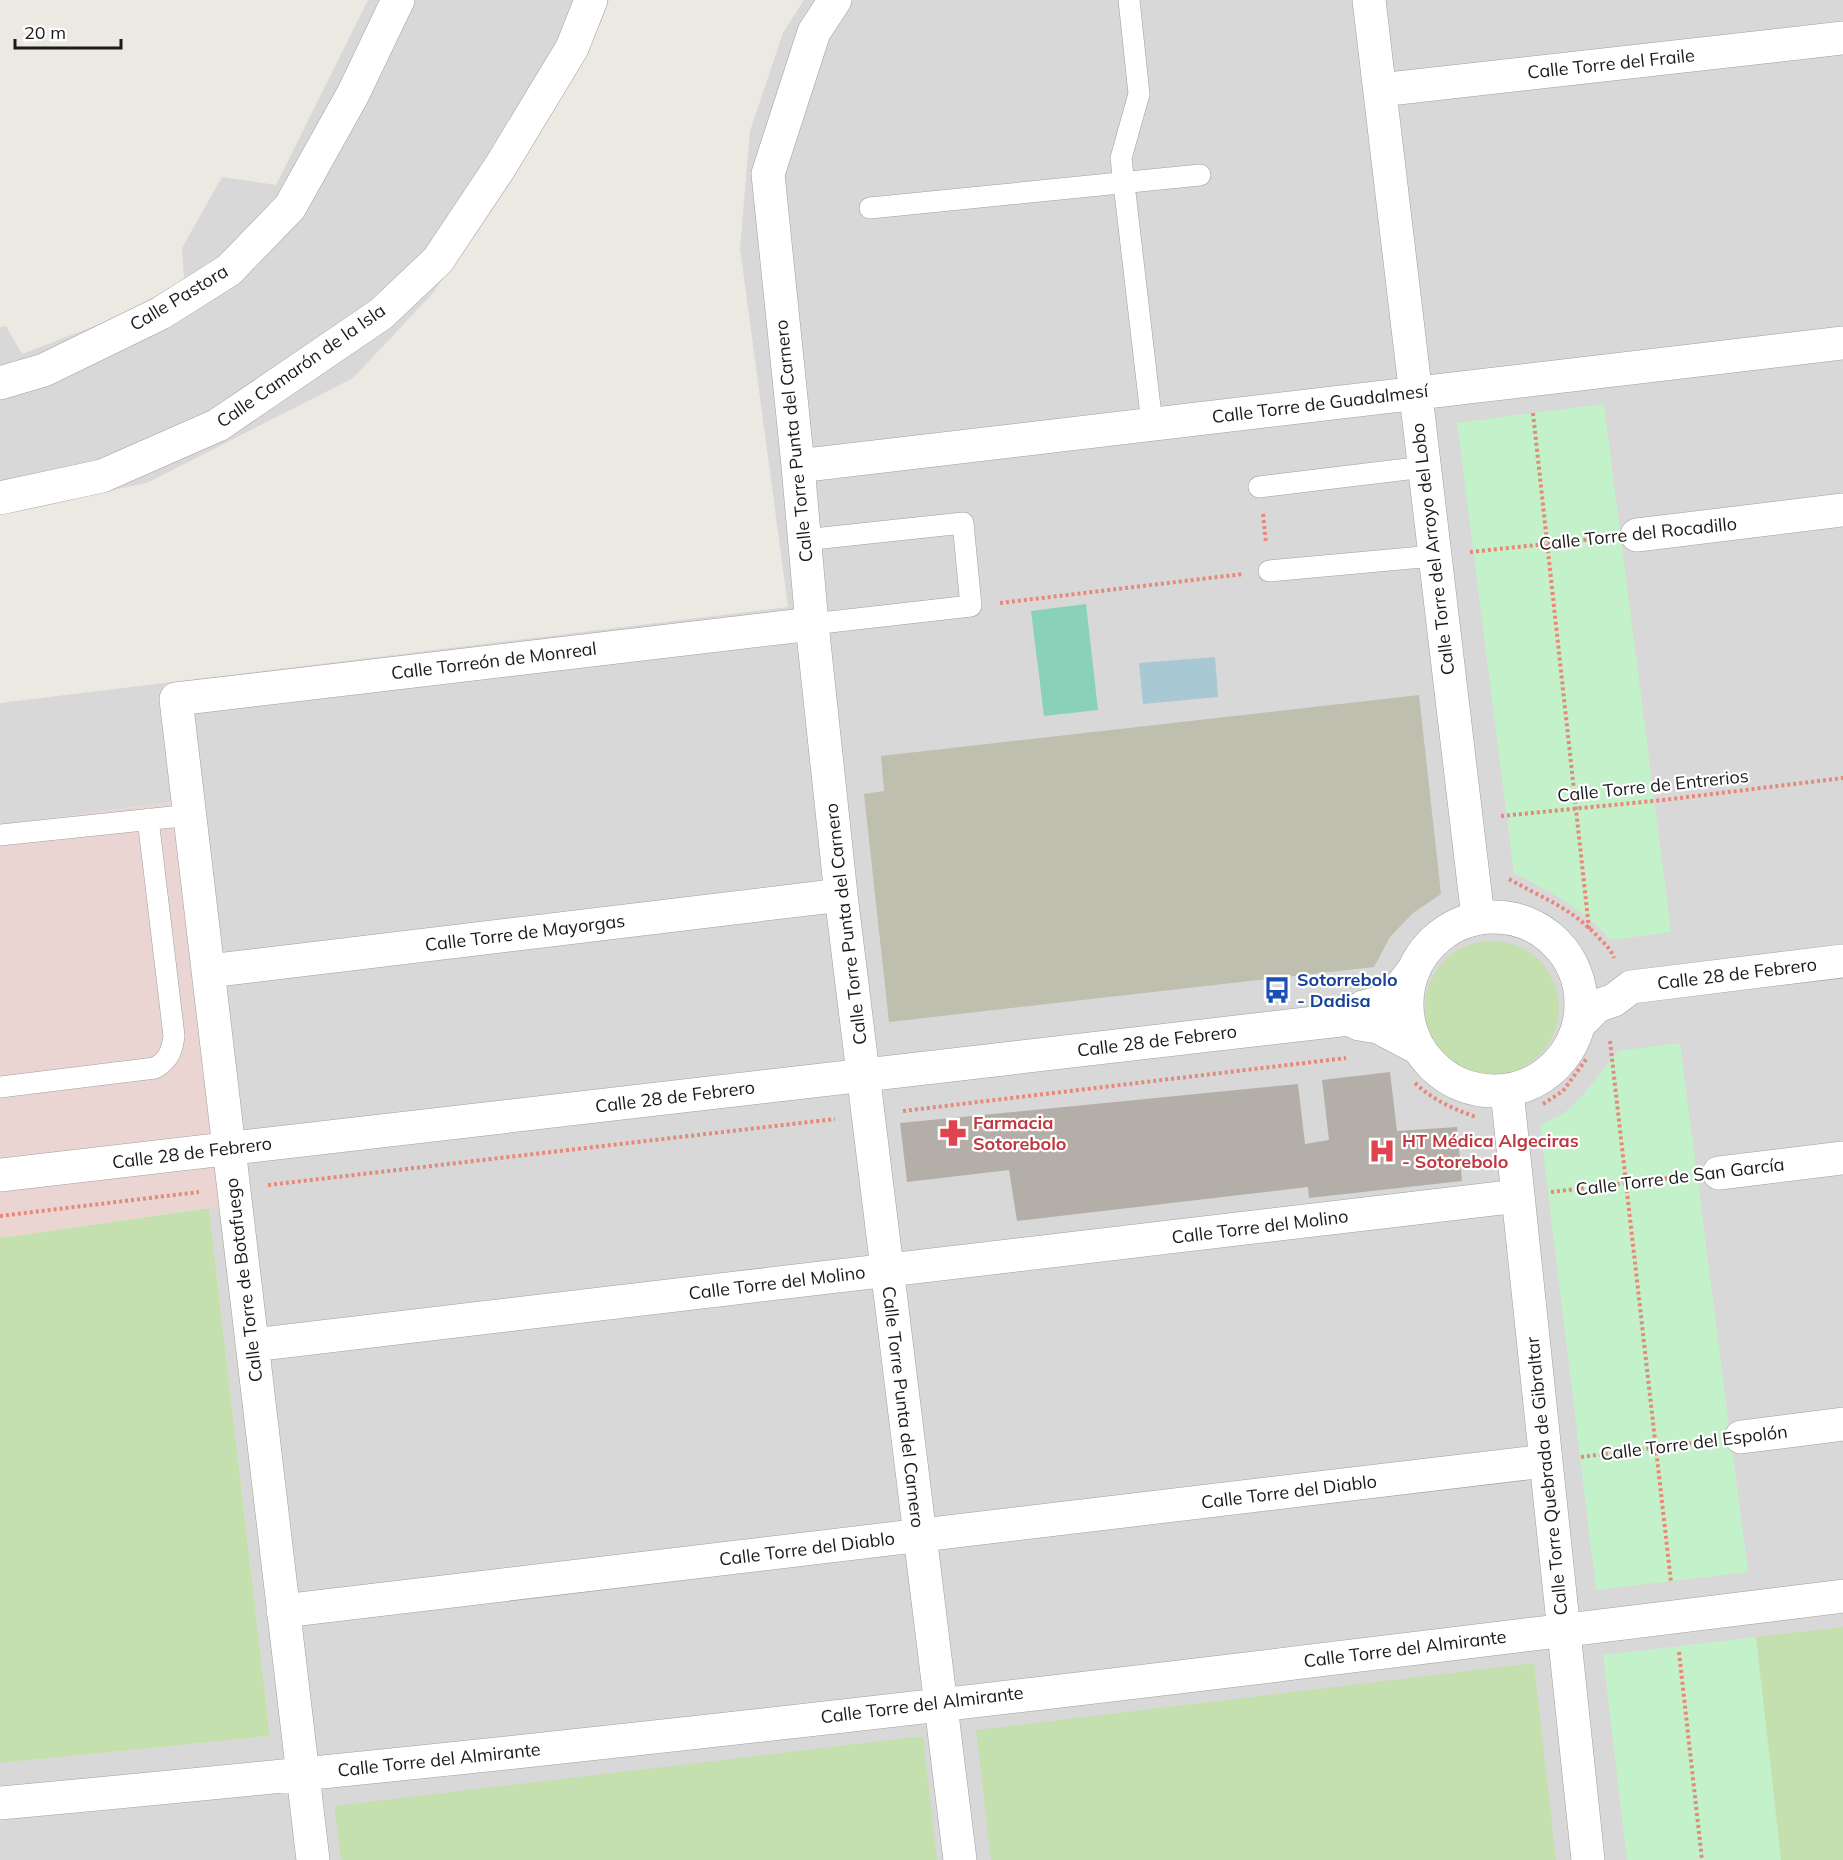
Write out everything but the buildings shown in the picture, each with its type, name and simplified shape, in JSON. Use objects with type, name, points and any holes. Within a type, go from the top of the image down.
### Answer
[{"type":"street","name":"Calle Pastora","points":[[0,383],[44,370],[161,314],[229,270],[290,207],[353,94],[398,0]]},
{"type":"street","name":"Calle Camarón de la Isla","points":[[0,498],[102,476],[218,425],[381,314],[438,260],[500,167],[572,48],[591,0]]},
{"type":"street","name":"Calle Torre Punta del Carnero","points":[[836,0],[813,32],[768,174],[841,895],[960,1860]]},
{"type":"street","name":"Calle Torre del Arroyo del Lobo","points":[[1369,0],[1433,556],[1478,918]]},
{"type":"street","name":"Calle Torre del Fraile","points":[[1380,90],[1843,38]]},
{"type":"street","name":"Calle Torre de Guadalmesí","points":[[798,466],[1843,343]]},
{"type":"street","name":"Calle Torre del Rocadillo","points":[[1637,535],[1843,510]]},
{"type":"street","name":"Calle Torreón de Monreal","points":[[176,699],[812,624]]},
{"type":"street","name":"Calle Torre de Botafuego","points":[[176,699],[313,1860]]},
{"type":"street","name":"Calle Torre de Mayorgas","points":[[209,970],[841,895]]},
{"type":"street","points":[[1478,918],[1505,918],[1531,925],[1547,934],[1571,962],[1579,981],[1582,1002],[1594,1027],[1573,1043],[1561,1061],[1545,1076],[1527,1086],[1508,1104],[1486,1092],[1447,1078],[1431,1065],[1418,1048],[1410,1029],[1407,1009],[1409,988],[1415,968],[1425,950],[1440,936],[1458,925],[1478,918]]},
{"type":"street","name":"Calle 28 de Febrero","points":[[1571,962],[1591,976],[1622,987],[1843,961]]},
{"type":"street","name":"Calle 28 de Febrero","points":[[0,1175],[1349,1018],[1364,1007],[1378,1003],[1387,997],[1403,984],[1415,968]]},
{"type":"street","name":"Calle 28 de Febrero","points":[[1594,1027],[1597,1006],[1622,987]]},
{"type":"street","name":"Calle 28 de Febrero","points":[[1349,1018],[1359,1024],[1378,1028],[1418,1048]]},
{"type":"street","name":"Calle Torre Quebrada de Gibraltar","points":[[1508,1104],[1588,1860]]},
{"type":"street","name":"Calle Torre de San García","points":[[1719,1173],[1843,1158]]},
{"type":"street","name":"Calle Torre del Molino","points":[[252,1345],[1518,1196]]},
{"type":"street","name":"Calle Torre del Espolón","points":[[1741,1437],[1843,1424]]},
{"type":"street","name":"Calle Torre del Diablo","points":[[283,1611],[1545,1461]]},
{"type":"street","name":"Calle Torre del Almirante","points":[[0,1803],[303,1776],[939,1704],[1843,1596]]},
{"type":"lane","points":[[1130,0],[1138,94],[1121,158],[1152,424]]},
{"type":"lane","points":[[870,208],[1200,175]]},
{"type":"lane","points":[[1259,487],[1424,467]]},
{"type":"lane","points":[[804,540],[963,523],[971,606],[812,624]]},
{"type":"lane","points":[[1269,571],[1433,556]]},
{"type":"lane","points":[[0,835],[191,815]]},
{"type":"lane","points":[[0,1079],[0,1087],[155,1068],[164,1063],[172,1052],[174,1036],[148,819]]},
{"type":"path","points":[[1530,380],[1589,929]]},
{"type":"path","points":[[971,606],[1269,571],[1259,487]]},
{"type":"path","name":"Calle Torre del Rocadillo","points":[[1433,556],[1637,535]]},
{"type":"path","name":"Calle Torre de Entrerios","points":[[1466,819],[1843,778]]},
{"type":"path","points":[[1473,883],[1508,879],[1572,913],[1611,951],[1622,987],[1621,1026],[1594,1027],[1626,1184],[1702,1860]]},
{"type":"path","points":[[1412,1080],[1438,1101],[1482,1119],[1508,1104],[1529,1114],[1563,1091],[1589,1054]]},
{"type":"path","points":[[0,1216],[190,1193],[217,1194],[254,1190],[272,1184],[818,1120],[844,1118],[853,1121],[895,1115],[906,1110],[1348,1058]]},
{"type":"path","name":"Calle Torre de San García","points":[[1518,1196],[1719,1173]]},
{"type":"path","name":"Calle Torre del Espolón","points":[[1545,1461],[1741,1437]]},
{"type":"shaded area","points":[[368,0],[609,0],[601,22],[524,154],[434,292],[353,378],[147,483],[0,513],[0,327],[6,326],[22,354],[118,317],[184,280],[182,248],[222,177],[276,185]]},
{"type":"shaded area","points":[[804,0],[1843,0],[1843,1860],[0,1860],[0,1763],[270,1736],[209,1208],[234,1204],[188,800],[0,825],[0,703],[788,607],[740,248],[750,131],[783,33]]},
{"type":"shaded area","points":[[1419,695],[1441,894],[1413,913],[1390,937],[1374,967],[889,1022],[864,794],[884,791],[881,756]]},
{"type":"shaded area","points":[[189,800],[235,1204],[0,1238],[0,825]]},
{"type":"green space","points":[[1604,404],[1671,932],[1611,940],[1590,919],[1566,902],[1514,873],[1457,423]]},
{"type":"green space","points":[[1086,604],[1098,710],[1044,716],[1031,611]]},
{"type":"green space","points":[[1492,941],[1518,946],[1539,961],[1554,982],[1559,1008],[1554,1034],[1539,1055],[1518,1070],[1492,1075],[1466,1070],[1445,1055],[1430,1034],[1425,1008],[1430,982],[1445,961],[1466,946]]},
{"type":"green space","points":[[1680,1043],[1748,1572],[1596,1590],[1540,1125],[1563,1114],[1582,1096],[1618,1051]]},
{"type":"green space","points":[[209,1208],[270,1736],[0,1763],[0,1238]]},
{"type":"green space","points":[[1843,1627],[1843,1860],[1781,1860],[1756,1637]]},
{"type":"green space","points":[[1756,1637],[1781,1860],[1627,1860],[1603,1655]]},
{"type":"green space","points":[[1534,1663],[1556,1860],[991,1860],[976,1730]]},
{"type":"green space","points":[[923,1736],[937,1860],[341,1860],[334,1806]]},
{"type":"water","points":[[1215,657],[1218,697],[1143,704],[1139,663]]},
{"type":"place","name":"Sotorrebolo - Dadisa","points":[[1277,990]]},
{"type":"place","name":"Farmacia Sotorebolo","points":[[953,1133]]},
{"type":"place","name":"HT Médica Algeciras - Sotorebolo","points":[[1382,1151]]}]
